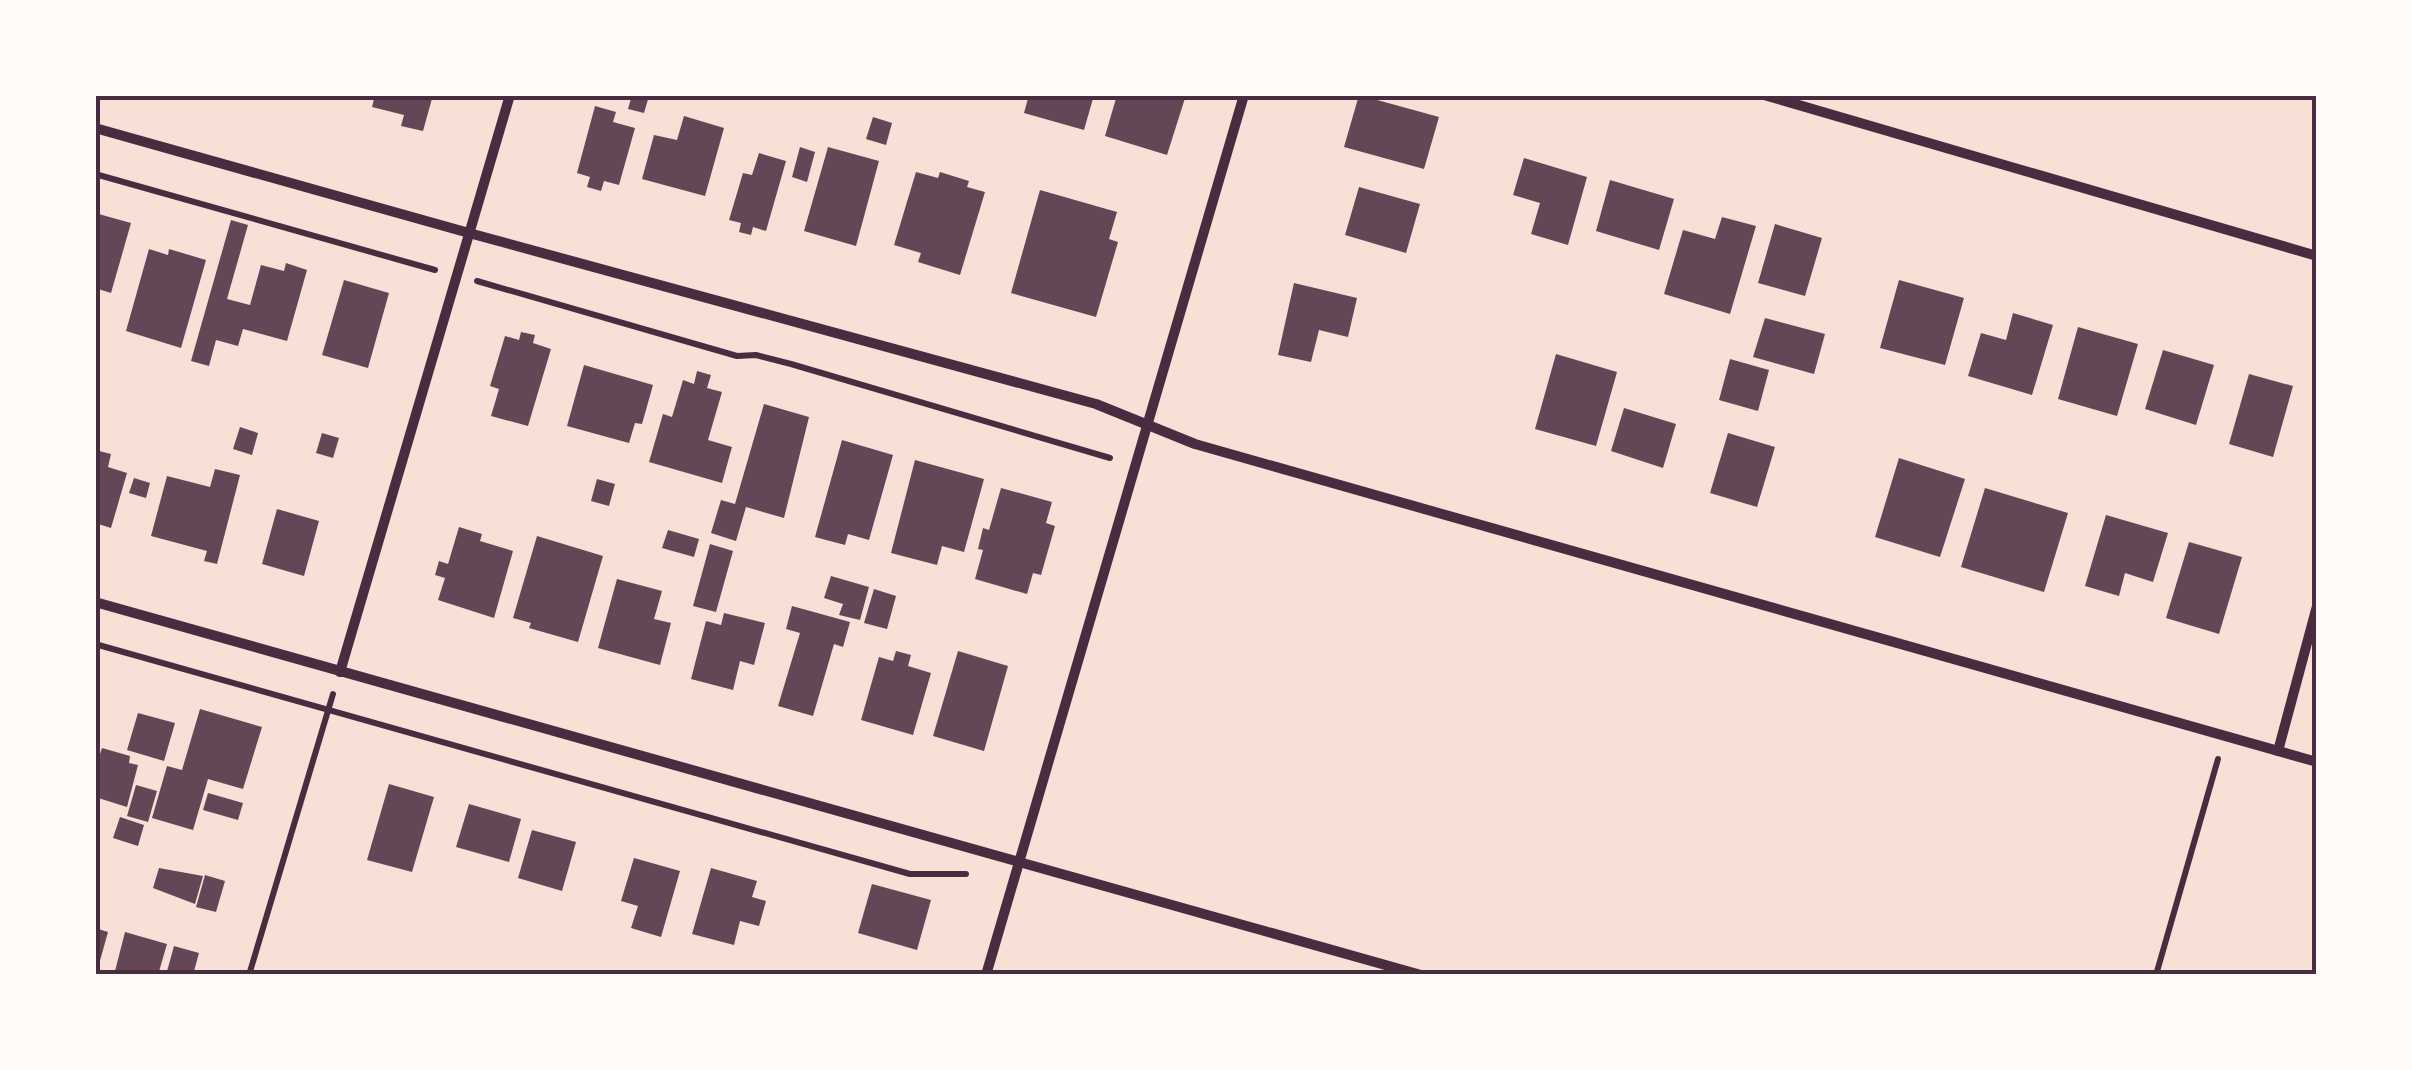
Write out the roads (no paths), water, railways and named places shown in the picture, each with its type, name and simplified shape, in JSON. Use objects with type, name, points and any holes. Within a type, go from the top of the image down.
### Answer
[{"type":"street","points":[[340,672],[510,95]]},
{"type":"street","points":[[986,975],[1244,95]]},
{"type":"street","points":[[1764,95],[2317,256]]},
{"type":"street","points":[[95,128],[1096,404],[1196,444],[2317,762]]},
{"type":"street","points":[[95,602],[1421,975]]},
{"type":"street","points":[[2278,751],[2317,606]]}]
